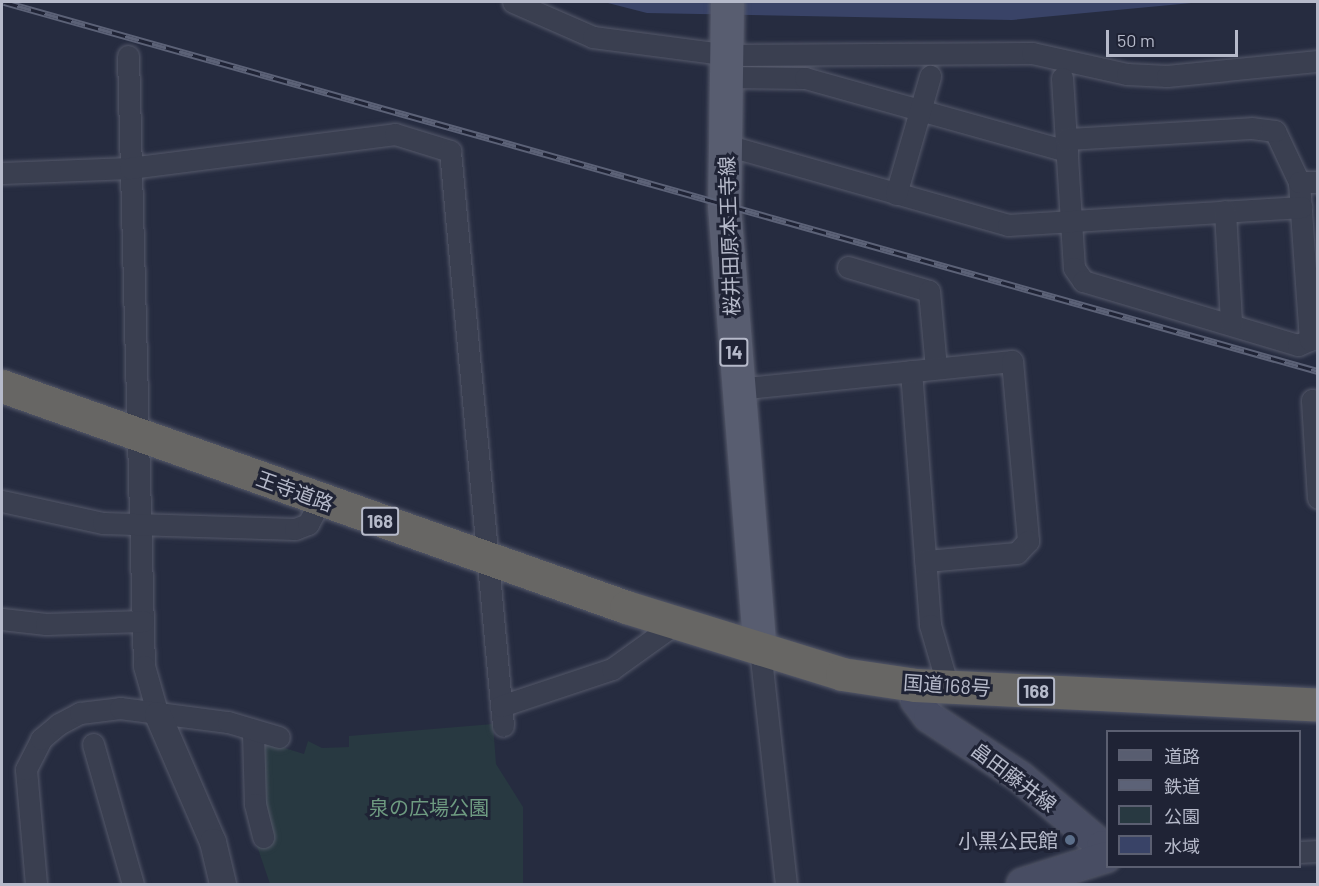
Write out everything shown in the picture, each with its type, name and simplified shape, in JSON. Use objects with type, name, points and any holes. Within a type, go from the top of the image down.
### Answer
[{"type":"highway","name":"王寺道路","points":[[2,386],[488,558],[676,623],[760,649]]},
{"type":"highway","name":"国道168号","points":[[760,649],[842,674],[916,685],[1317,705]]},
{"type":"main road","name":"桜井田原本王寺線","points":[[727,2],[728,66],[724,206],[737,389],[760,649]]},
{"type":"main road","name":"畠田藤井線","points":[[916,685],[920,709],[1020,777],[1102,846],[1106,855]]},
{"type":"main road","name":"畠田藤井線","points":[[1022,885],[1106,857]]},
{"type":"street","points":[[513,2],[593,37],[728,66],[806,78],[920,110],[1066,145],[1265,128],[1283,139],[1308,182],[1301,207],[1311,287],[1310,340],[1298,345],[1231,323],[1083,281],[1074,268],[1066,145],[1062,78]]},
{"type":"street","points":[[728,66],[1032,53],[1127,74],[1167,75],[1317,61]]},
{"type":"street","points":[[128,57],[140,523],[147,685],[213,842],[223,885]]},
{"type":"street","points":[[896,194],[930,76]]},
{"type":"street","points":[[2,173],[130,168],[395,135],[450,151],[502,716],[612,669],[676,623]]},
{"type":"street","points":[[726,145],[1008,225],[1301,207]]},
{"type":"street","points":[[1225,212],[1231,323]]},
{"type":"street","points":[[848,267],[929,291],[936,368]]},
{"type":"street","points":[[737,389],[1012,361],[1028,541],[1017,553],[925,561]]},
{"type":"street","points":[[911,372],[930,625],[948,687]]},
{"type":"street","points":[[1317,402],[1312,400],[1317,498]]},
{"type":"street","points":[[2,501],[67,519],[295,529],[308,524],[321,500]]},
{"type":"street","points":[[2,619],[46,624],[143,621]]},
{"type":"street","points":[[760,649],[786,885]]},
{"type":"street","points":[[36,885],[26,769],[40,738],[59,724],[99,709],[228,722],[253,733],[279,737]]},
{"type":"street","points":[[253,733],[255,804],[263,837]]},
{"type":"street","points":[[93,744],[133,885]]},
{"type":"street","points":[[1301,852],[1317,851]]},
{"type":"green space","name":"泉の広場公園","points":[[493,724],[496,764],[523,807],[523,884],[270,884],[255,840],[261,802],[259,740],[304,754],[308,741],[322,748],[349,747],[349,736]]},
{"type":"water","points":[[604,2],[1202,2],[1012,20],[647,13]]},
{"type":"railway","points":[[4,2],[1318,371]]},
{"type":"place","name":"小黒公民館","points":[[1070,840]]}]
